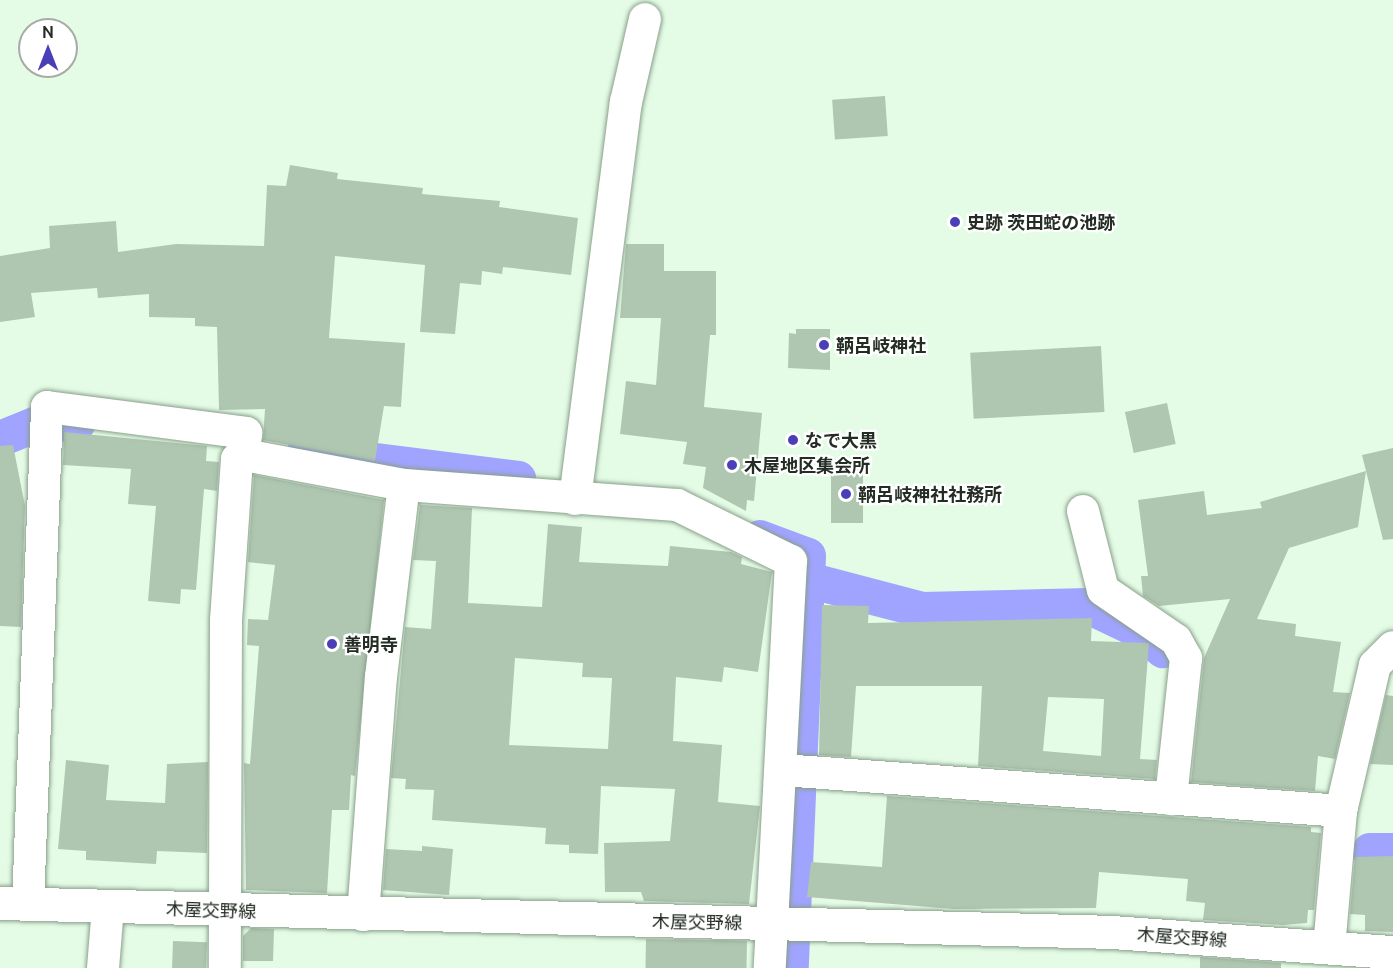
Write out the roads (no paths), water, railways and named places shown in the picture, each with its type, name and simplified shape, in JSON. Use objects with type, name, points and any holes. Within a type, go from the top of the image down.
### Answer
[{"type":"main road","name":"木屋交野線","points":[[14,904],[363,915],[1112,932],[1329,948],[1382,957]]},
{"type":"street","points":[[575,499],[626,102],[645,19]]},
{"type":"street","points":[[14,904],[47,407],[135,416],[245,446],[404,484],[677,506],[791,561],[782,770],[790,924],[770,968]]},
{"type":"street","points":[[225,968],[228,910],[226,620],[237,459],[245,446]]},
{"type":"street","points":[[363,915],[381,677],[404,484]]},
{"type":"street","points":[[1083,511],[1103,590],[1176,640],[1186,658],[1171,799]]},
{"type":"street","points":[[1329,948],[1341,812],[1375,665],[1393,647]]},
{"type":"street","points":[[782,770],[1341,812]]},
{"type":"street","points":[[103,968],[108,907]]},
{"type":"waterway","points":[[0,439],[35,425],[78,423]]},
{"type":"waterway","points":[[305,452],[518,479]]},
{"type":"waterway","points":[[760,538],[808,556],[791,968]]},
{"type":"waterway","points":[[808,580],[922,610],[1088,606],[1140,631],[1163,650]]},
{"type":"waterway","points":[[1370,851],[1393,851]]},
{"type":"place","name":"史跡 茨田蛇の池跡","points":[[955,222]]},
{"type":"place","name":"鞆呂岐神社","points":[[824,345]]},
{"type":"place","name":"なで大黒","points":[[793,440]]},
{"type":"place","name":"木屋地区集会所","points":[[732,465]]},
{"type":"place","name":"鞆呂岐神社社務所","points":[[846,494]]},
{"type":"place","name":"善明寺","points":[[332,644]]}]
